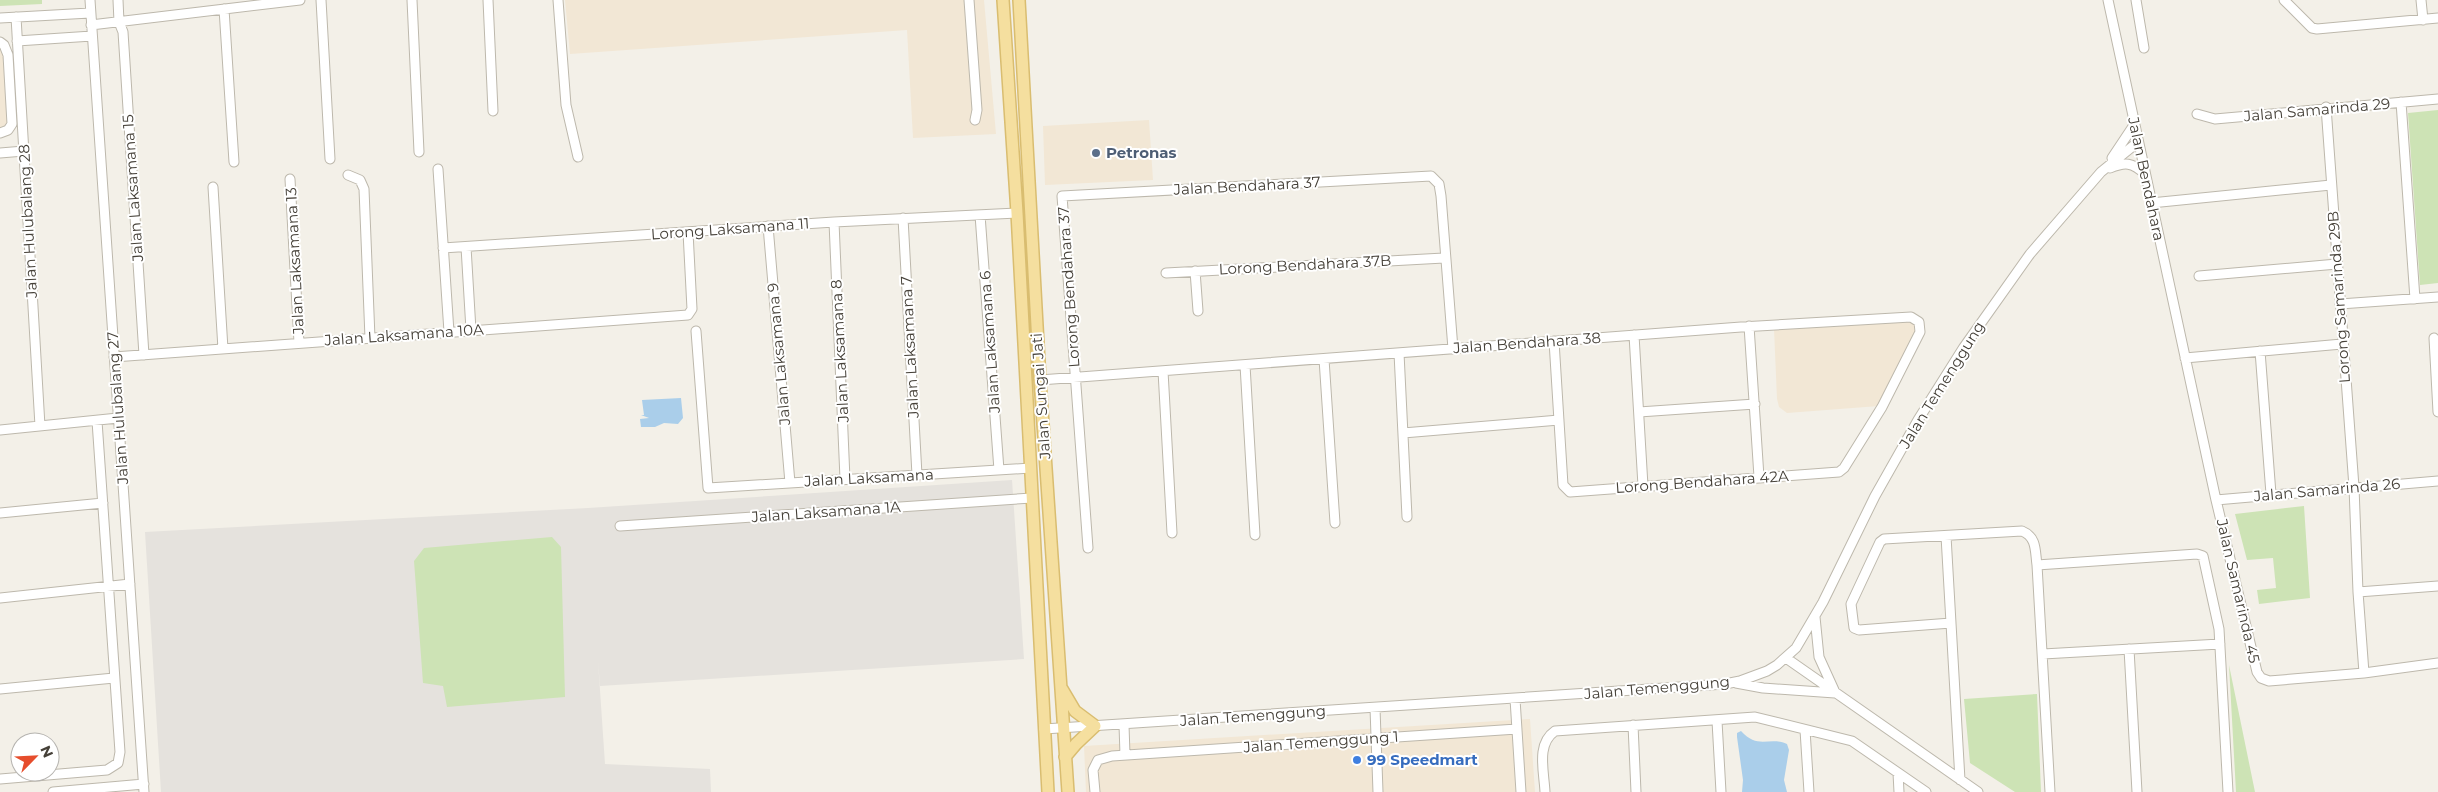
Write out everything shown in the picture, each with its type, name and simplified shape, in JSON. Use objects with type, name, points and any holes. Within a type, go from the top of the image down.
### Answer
[{"type":"main road","name":"Jalan Sungai Jati","points":[[1003,0],[1017,213],[1048,792]]},
{"type":"main road","name":"Jalan Sungai Jati","points":[[1019,0],[1040,380],[1068,792]]},
{"type":"main road","points":[[1061,688],[1075,711],[1095,726],[1065,757]]},
{"type":"street","name":"Jalan Hulubalang 27","points":[[90,0],[144,788]]},
{"type":"street","name":"Jalan Laksamana 15","points":[[118,0],[123,32],[144,355]]},
{"type":"street","points":[[212,0],[213,11]]},
{"type":"street","points":[[91,25],[300,0]]},
{"type":"street","points":[[321,0],[330,159]]},
{"type":"street","points":[[412,0],[419,152]]},
{"type":"street","points":[[488,0],[493,111]]},
{"type":"street","points":[[558,0],[566,105],[578,157]]},
{"type":"street","points":[[969,0],[977,110],[975,120]]},
{"type":"street","name":"Jalan Bendahara","points":[[2108,0],[2185,358]]},
{"type":"street","points":[[2136,0],[2144,48]]},
{"type":"street","points":[[2284,0],[2312,28],[2317,29],[2438,18]]},
{"type":"street","points":[[2421,0],[2423,20]]},
{"type":"street","points":[[224,9],[234,162]]},
{"type":"street","points":[[0,18],[90,13]]},
{"type":"street","name":"Jalan Hulubalang 28","points":[[16,17],[40,426]]},
{"type":"street","points":[[17,41],[92,36]]},
{"type":"street","points":[[0,133],[8,130],[12,124],[8,56],[2,44]]},
{"type":"street","name":"Jalan Samarinda 29","points":[[2197,114],[2215,119],[2438,99]]},
{"type":"street","points":[[2401,102],[2415,299]]},
{"type":"street","name":"Lorong Samarinda 29B","points":[[2326,108],[2354,487],[2358,592],[2364,673]]},
{"type":"street","points":[[2101,172],[2127,138],[2134,125]]},
{"type":"street","name":"Jalan Temenggung","points":[[1044,729],[1514,700],[1734,682],[1767,671],[1786,658],[1805,635],[1876,496],[1928,401],[1964,347],[2030,254],[2101,172],[2138,142]]},
{"type":"street","points":[[0,153],[24,151]]},
{"type":"street","points":[[2101,172],[2124,163],[2138,168],[2145,174]]},
{"type":"street","points":[[438,169],[449,332]]},
{"type":"street","points":[[348,175],[360,180],[365,195],[370,338]]},
{"type":"street","name":"Jalan Bendahara 37","points":[[1062,196],[1431,176],[1439,184],[1444,258]]},
{"type":"street","name":"Jalan Laksamana 13","points":[[290,179],[299,343]]},
{"type":"street","points":[[2151,203],[2331,185]]},
{"type":"street","points":[[213,187],[223,349]]},
{"type":"street","name":"Lorong Bendahara 37","points":[[1062,196],[1088,548]]},
{"type":"street","name":"Lorong Laksamana 11","points":[[443,248],[768,226],[1017,213]]},
{"type":"street","name":"Jalan Laksamana 6","points":[[980,215],[999,470]]},
{"type":"street","name":"Jalan Laksamana 7","points":[[903,218],[918,475]]},
{"type":"street","name":"Jalan Laksamana 8","points":[[834,222],[845,479]]},
{"type":"street","name":"Jalan Laksamana 9","points":[[768,226],[790,482]]},
{"type":"street","name":"Jalan Laksamana 10A","points":[[114,357],[688,315],[692,309],[688,232]]},
{"type":"street","points":[[466,246],[471,330]]},
{"type":"street","points":[[1444,258],[1447,267],[1453,349]]},
{"type":"street","name":"Lorong Bendahara 37B","points":[[1166,273],[1444,258]]},
{"type":"street","points":[[2199,276],[2337,264]]},
{"type":"street","points":[[1195,271],[1198,311]]},
{"type":"street","points":[[2340,304],[2438,297]]},
{"type":"street","name":"Jalan Bendahara 38","points":[[1040,380],[1749,326],[1911,317],[1919,322],[1920,332],[1882,408],[1844,468],[1839,472]]},
{"type":"street","points":[[1749,326],[1759,477]]},
{"type":"street","name":"Jalan Laksamana","points":[[696,331],[708,488],[1030,468]]},
{"type":"street","points":[[1634,335],[1643,486]]},
{"type":"street","points":[[2434,338],[2438,412]]},
{"type":"street","points":[[1403,433],[1559,420],[1554,341]]},
{"type":"street","points":[[2185,358],[2342,344]]},
{"type":"street","points":[[2260,351],[2271,494]]},
{"type":"street","points":[[1399,353],[1407,517]]},
{"type":"street","name":"Jalan Samarinda 45","points":[[2185,358],[2216,500],[2257,672],[2261,678],[2269,681],[2364,673],[2438,663]]},
{"type":"street","points":[[1324,359],[1335,523]]},
{"type":"street","points":[[1245,365],[1255,534]]},
{"type":"street","points":[[1163,371],[1172,533]]},
{"type":"street","points":[[1639,412],[1755,404]]},
{"type":"street","points":[[0,430],[118,418]]},
{"type":"street","name":"Lorong Bendahara 42A","points":[[1559,420],[1563,485],[1570,492],[1839,472]]},
{"type":"street","points":[[0,780],[107,770],[118,763],[120,752],[97,421]]},
{"type":"street","name":"Jalan Samarinda 26","points":[[2216,500],[2438,481]]},
{"type":"street","name":"Jalan Laksamana 1A","points":[[620,526],[1032,498]]},
{"type":"street","points":[[0,513],[103,503]]},
{"type":"street","points":[[1951,623],[1859,630],[1854,628],[1851,604],[1880,542],[1884,539],[2022,531],[2029,534],[2034,543],[2036,565],[2043,654],[2050,792]]},
{"type":"street","points":[[1946,536],[1960,780]]},
{"type":"street","points":[[2036,565],[2198,554],[2203,556],[2219,629],[2228,792]]},
{"type":"street","points":[[0,598],[130,584]]},
{"type":"street","points":[[2358,592],[2438,586]]},
{"type":"street","points":[[1815,617],[1819,657],[1835,693]]},
{"type":"street","points":[[2043,654],[2220,644]]},
{"type":"street","points":[[2129,649],[2137,792]]},
{"type":"street","points":[[1786,658],[1978,792]]},
{"type":"street","points":[[0,689],[114,678]]},
{"type":"street","points":[[1734,682],[1763,688],[1835,693]]},
{"type":"street","points":[[1514,700],[1521,792]]},
{"type":"street","points":[[1375,708],[1378,792]]},
{"type":"street","points":[[1545,792],[1542,747],[1547,736],[1555,730],[1717,721],[1755,717],[1852,741],[1926,792]]},
{"type":"street","points":[[1717,721],[1721,792]]},
{"type":"street","points":[[1124,725],[1125,750]]},
{"type":"street","points":[[1633,725],[1636,792]]},
{"type":"street","name":"Jalan Temenggung 1","points":[[1095,792],[1093,770],[1098,760],[1125,750],[1376,739],[1517,730]]},
{"type":"street","points":[[1806,730],[1809,792]]},
{"type":"street","points":[[1898,773],[1899,792]]},
{"type":"street","points":[[52,792],[144,788]]},
{"type":"shaded area","points":[[565,0],[984,0],[996,134],[913,138],[907,30],[570,54]]},
{"type":"shaded area","points":[[0,46],[4,55],[9,124],[0,130]]},
{"type":"shaded area","points":[[1149,120],[1153,180],[1045,185],[1043,126]]},
{"type":"shaded area","points":[[1910,321],[1916,324],[1917,331],[1879,406],[1787,413],[1779,407],[1774,329]]},
{"type":"shaded area","points":[[1012,480],[1024,659],[600,686],[598,661],[605,764],[710,769],[711,792],[161,792],[145,532],[588,508]]},
{"type":"shaded area","points":[[1530,719],[1535,792],[1086,792],[1084,746]]},
{"type":"green space","points":[[0,0],[42,0],[42,4],[0,6]]},
{"type":"green space","points":[[2438,110],[2438,283],[2420,285],[2408,113]]},
{"type":"green space","points":[[2304,506],[2310,598],[2259,604],[2257,590],[2276,588],[2273,558],[2247,560],[2235,514]]},
{"type":"green space","points":[[552,537],[561,547],[565,697],[447,707],[443,686],[423,683],[414,561],[424,548]]},
{"type":"green space","points":[[2229,665],[2255,792],[2236,792]]},
{"type":"green space","points":[[2037,694],[2041,792],[2015,792],[1970,763],[1964,699]]},
{"type":"water","points":[[681,398],[683,418],[678,424],[664,423],[655,427],[641,427],[640,419],[649,418],[641,415],[644,415],[642,400]]},
{"type":"water","points":[[1741,731],[1753,740],[1775,741],[1787,744],[1789,750],[1784,780],[1787,792],[1742,792],[1743,780],[1737,737],[1737,733]]},
{"type":"place","name":"Petronas","points":[[1096,153]]},
{"type":"place","name":"99 Speedmart","points":[[1357,760]]}]
